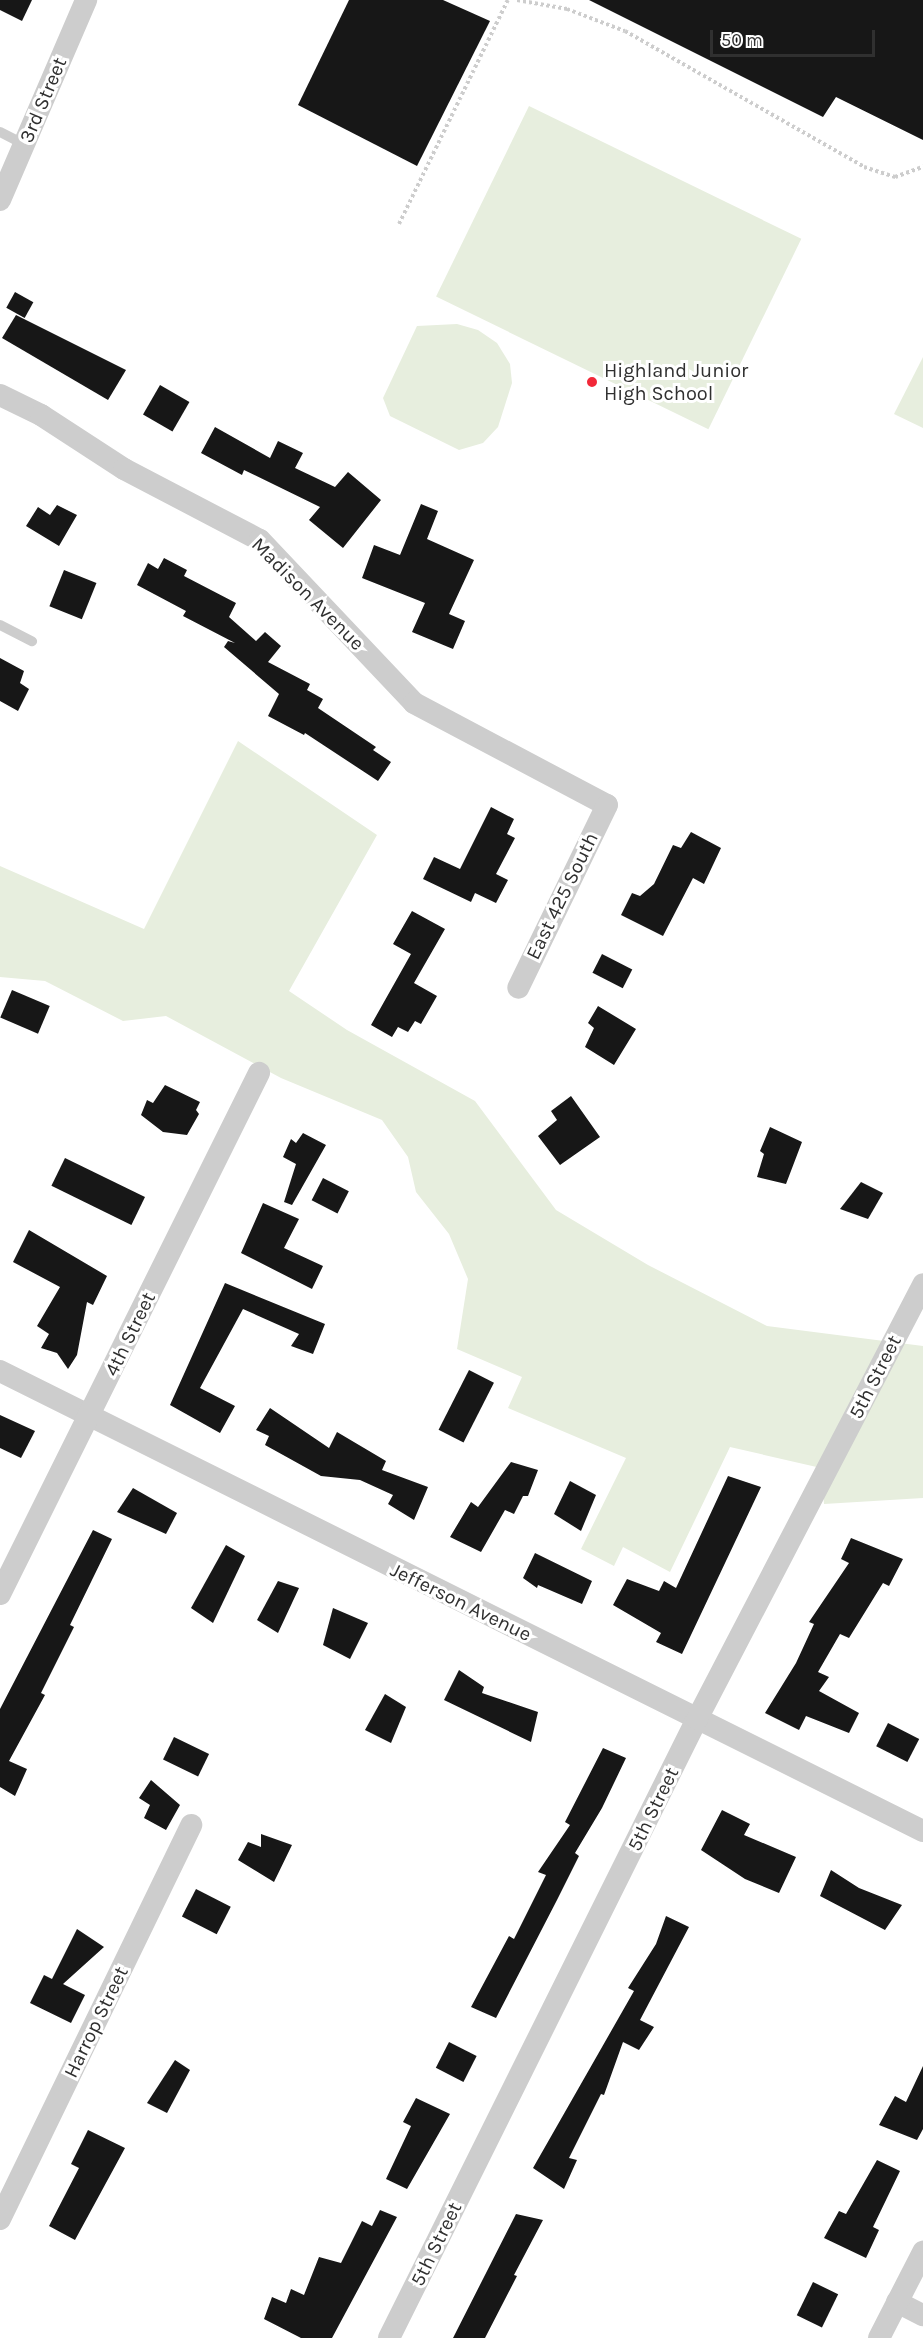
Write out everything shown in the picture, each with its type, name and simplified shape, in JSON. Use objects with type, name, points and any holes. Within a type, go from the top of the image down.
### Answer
[{"type":"street","name":"3rd Street","points":[[0,200],[86,0]]},
{"type":"street","name":"Madison Avenue","points":[[0,395],[41,415],[124,469],[260,540],[414,703],[607,805]]},
{"type":"street","name":"East 425 South","points":[[518,988],[607,805]]},
{"type":"street","name":"4th Street","points":[[0,1594],[260,1073]]},
{"type":"street","name":"5th Street","points":[[390,2338],[697,1719],[923,1284]]},
{"type":"street","name":"Jefferson Avenue","points":[[0,1371],[923,1832]]},
{"type":"street","name":"Harrop Street","points":[[0,2219],[191,1825]]},
{"type":"street","points":[[879,2338],[923,2252]]},
{"type":"street","points":[[897,2302],[923,2315]]},
{"type":"lane","points":[[0,132],[24,144]]},
{"type":"lane","points":[[0,625],[32,641]]},
{"type":"path","points":[[399,224],[508,0]]},
{"type":"path","points":[[517,0],[567,9],[625,31],[864,167],[895,177],[923,167]]},
{"type":"green space","points":[[529,106],[801,239],[708,429],[436,297]]},
{"type":"green space","points":[[457,324],[478,330],[497,343],[510,364],[512,383],[498,427],[483,443],[459,450],[390,416],[383,398],[417,326]]},
{"type":"green space","points":[[923,357],[923,428],[894,414]]},
{"type":"green space","points":[[238,741],[377,835],[289,991],[347,1030],[475,1101],[556,1210],[648,1265],[767,1326],[923,1346],[923,1498],[824,1504],[821,1468],[730,1447],[670,1572],[623,1547],[614,1566],[581,1549],[626,1458],[508,1408],[522,1377],[457,1349],[468,1279],[449,1234],[416,1192],[408,1157],[382,1120],[281,1078],[166,1016],[123,1021],[45,981],[0,977],[0,866],[144,929]]},
{"type":"building","points":[[0,0],[32,0],[22,21],[0,10]]},
{"type":"building","points":[[349,0],[443,0],[490,21],[417,166],[298,105]]},
{"type":"building","points":[[589,0],[923,0],[923,140],[836,97],[823,117]]},
{"type":"building","points":[[15,292],[33,302],[25,318],[6,308]]},
{"type":"building","points":[[16,315],[126,370],[108,400],[2,338]]},
{"type":"building","points":[[160,385],[189,402],[172,431],[143,414]]},
{"type":"building","points":[[215,427],[270,458],[278,441],[303,453],[295,468],[335,487],[348,472],[381,500],[343,548],[309,520],[320,507],[244,470],[242,475],[201,453]]},
{"type":"building","points":[[421,504],[438,511],[427,539],[474,560],[449,614],[465,621],[453,649],[412,632],[425,603],[362,578],[374,545],[400,555]]},
{"type":"building","points":[[57,505],[77,515],[59,546],[26,526],[38,507],[50,515]]},
{"type":"building","points":[[164,558],[187,570],[184,576],[236,603],[229,617],[256,641],[265,632],[281,646],[268,662],[310,684],[307,690],[323,699],[318,708],[376,747],[373,750],[391,762],[378,781],[305,733],[304,735],[268,716],[279,694],[224,647],[228,641],[235,643],[183,616],[186,611],[137,585],[148,563],[158,569]]},
{"type":"building","points":[[64,570],[96,583],[82,619],[49,606]]},
{"type":"building","points":[[0,658],[24,671],[20,683],[29,689],[18,711],[0,701]]},
{"type":"building","points":[[491,807],[514,819],[507,834],[515,838],[496,874],[508,880],[496,903],[475,893],[471,902],[423,879],[434,857],[460,869]]},
{"type":"building","points":[[691,832],[721,848],[704,884],[693,878],[663,936],[621,915],[632,893],[640,896],[654,884],[673,845],[681,848]]},
{"type":"building","points":[[412,911],[445,929],[414,983],[437,996],[421,1024],[415,1021],[408,1032],[398,1027],[392,1037],[371,1025],[411,954],[393,944]]},
{"type":"building","points":[[602,954],[632,969],[623,988],[592,973]]},
{"type":"building","points":[[12,990],[50,1006],[38,1034],[0,1018]]},
{"type":"building","points":[[598,1006],[636,1029],[614,1065],[585,1047],[594,1028],[588,1023]]},
{"type":"building","points":[[165,1085],[200,1102],[196,1110],[199,1114],[187,1135],[163,1132],[141,1115],[147,1100],[153,1103]]},
{"type":"building","points":[[571,1096],[600,1137],[560,1165],[538,1136],[557,1120],[551,1111]]},
{"type":"building","points":[[770,1127],[802,1142],[786,1184],[757,1177],[764,1154],[760,1151]]},
{"type":"building","points":[[303,1133],[326,1145],[292,1205],[284,1202],[296,1164],[283,1157],[291,1139],[296,1143]]},
{"type":"building","points":[[65,1158],[145,1197],[131,1225],[51,1186]]},
{"type":"building","points":[[323,1178],[349,1191],[337,1213],[312,1200]]},
{"type":"building","points":[[861,1182],[883,1193],[868,1219],[840,1209]]},
{"type":"building","points":[[263,1203],[299,1219],[284,1248],[323,1266],[312,1289],[241,1253]]},
{"type":"building","points":[[29,1230],[107,1276],[93,1305],[87,1302],[77,1355],[68,1369],[57,1353],[41,1348],[49,1334],[37,1326],[60,1287],[13,1262]]},
{"type":"building","points":[[225,1283],[325,1324],[313,1354],[291,1346],[299,1334],[243,1309],[200,1388],[235,1406],[220,1433],[170,1405]]},
{"type":"building","points":[[469,1370],[494,1383],[464,1442],[439,1430]]},
{"type":"building","points":[[270,1408],[329,1448],[337,1432],[386,1461],[382,1470],[428,1487],[414,1520],[388,1504],[393,1495],[360,1480],[321,1476],[265,1445],[269,1436],[256,1430]]},
{"type":"building","points":[[0,1415],[35,1431],[21,1458],[0,1448]]},
{"type":"building","points":[[511,1462],[538,1470],[528,1496],[523,1496],[514,1514],[505,1510],[481,1552],[450,1537],[471,1502],[478,1507]]},
{"type":"building","points":[[728,1476],[761,1487],[682,1654],[656,1642],[661,1633],[613,1605],[627,1579],[659,1591],[664,1581],[676,1588]]},
{"type":"building","points":[[570,1481],[596,1495],[581,1531],[554,1514]]},
{"type":"building","points":[[133,1488],[177,1513],[166,1534],[117,1512]]},
{"type":"building","points":[[93,1530],[112,1539],[70,1625],[74,1627],[41,1693],[45,1695],[9,1761],[27,1769],[15,1796],[0,1787],[0,1709]]},
{"type":"building","points":[[851,1538],[903,1559],[889,1586],[883,1583],[849,1638],[840,1634],[818,1672],[829,1677],[819,1691],[859,1713],[849,1733],[806,1716],[799,1730],[765,1713],[796,1663],[814,1624],[809,1622],[849,1563],[841,1559]]},
{"type":"building","points":[[226,1545],[245,1556],[213,1623],[191,1608]]},
{"type":"building","points":[[535,1553],[592,1581],[582,1604],[538,1585],[537,1588],[523,1578]]},
{"type":"building","points":[[278,1581],[299,1588],[278,1633],[257,1620]]},
{"type":"building","points":[[333,1608],[368,1623],[350,1659],[323,1645]]},
{"type":"building","points":[[459,1670],[484,1687],[482,1693],[538,1712],[531,1742],[444,1700]]},
{"type":"building","points":[[385,1694],[406,1707],[391,1743],[365,1730]]},
{"type":"building","points":[[888,1723],[919,1739],[907,1762],[876,1746]]},
{"type":"building","points":[[174,1737],[209,1754],[198,1777],[163,1759]]},
{"type":"building","points":[[603,1748],[626,1758],[602,1808],[575,1853],[579,1856],[557,1900],[496,2018],[471,2007],[509,1936],[514,1939],[546,1875],[538,1872],[570,1825],[565,1822]]},
{"type":"building","points":[[151,1780],[180,1805],[166,1830],[144,1818],[150,1805],[139,1798]]},
{"type":"building","points":[[722,1810],[750,1824],[744,1835],[796,1857],[779,1893],[745,1879],[701,1850]]},
{"type":"building","points":[[261,1834],[292,1845],[274,1882],[238,1860],[248,1842],[261,1847]]},
{"type":"building","points":[[831,1870],[859,1888],[902,1905],[885,1930],[820,1896]]},
{"type":"building","points":[[196,1889],[231,1907],[217,1934],[182,1917]]},
{"type":"building","points":[[666,1916],[689,1927],[640,2020],[654,2027],[639,2050],[623,2042],[604,2095],[601,2094],[569,2158],[577,2160],[564,2189],[533,2168],[634,1991],[628,1988],[656,1944]]},
{"type":"building","points":[[77,1929],[104,1947],[63,1984],[85,1995],[71,2023],[30,2003],[44,1975],[52,1979]]},
{"type":"building","points":[[449,2042],[477,2056],[463,2082],[436,2068]]},
{"type":"building","points":[[175,2060],[190,2070],[167,2113],[147,2103]]},
{"type":"building","points":[[923,2066],[923,2129],[917,2140],[879,2125],[895,2096],[906,2102]]},
{"type":"building","points":[[416,2098],[450,2114],[407,2189],[386,2179],[411,2126],[403,2122]]},
{"type":"building","points":[[88,2130],[125,2148],[75,2240],[49,2226],[79,2168],[71,2164]]},
{"type":"building","points":[[877,2160],[900,2171],[873,2227],[879,2230],[866,2258],[824,2238],[839,2211],[846,2214]]},
{"type":"building","points":[[380,2210],[397,2217],[332,2338],[301,2338],[264,2319],[272,2297],[286,2303],[291,2289],[304,2295],[319,2257],[341,2263],[362,2221],[372,2226]]},
{"type":"building","points":[[516,2214],[543,2220],[514,2275],[517,2276],[485,2338],[453,2338]]},
{"type":"building","points":[[813,2282],[838,2294],[822,2328],[797,2315]]},
{"type":"place","name":"Highland Junior High School","points":[[592,382]]}]
